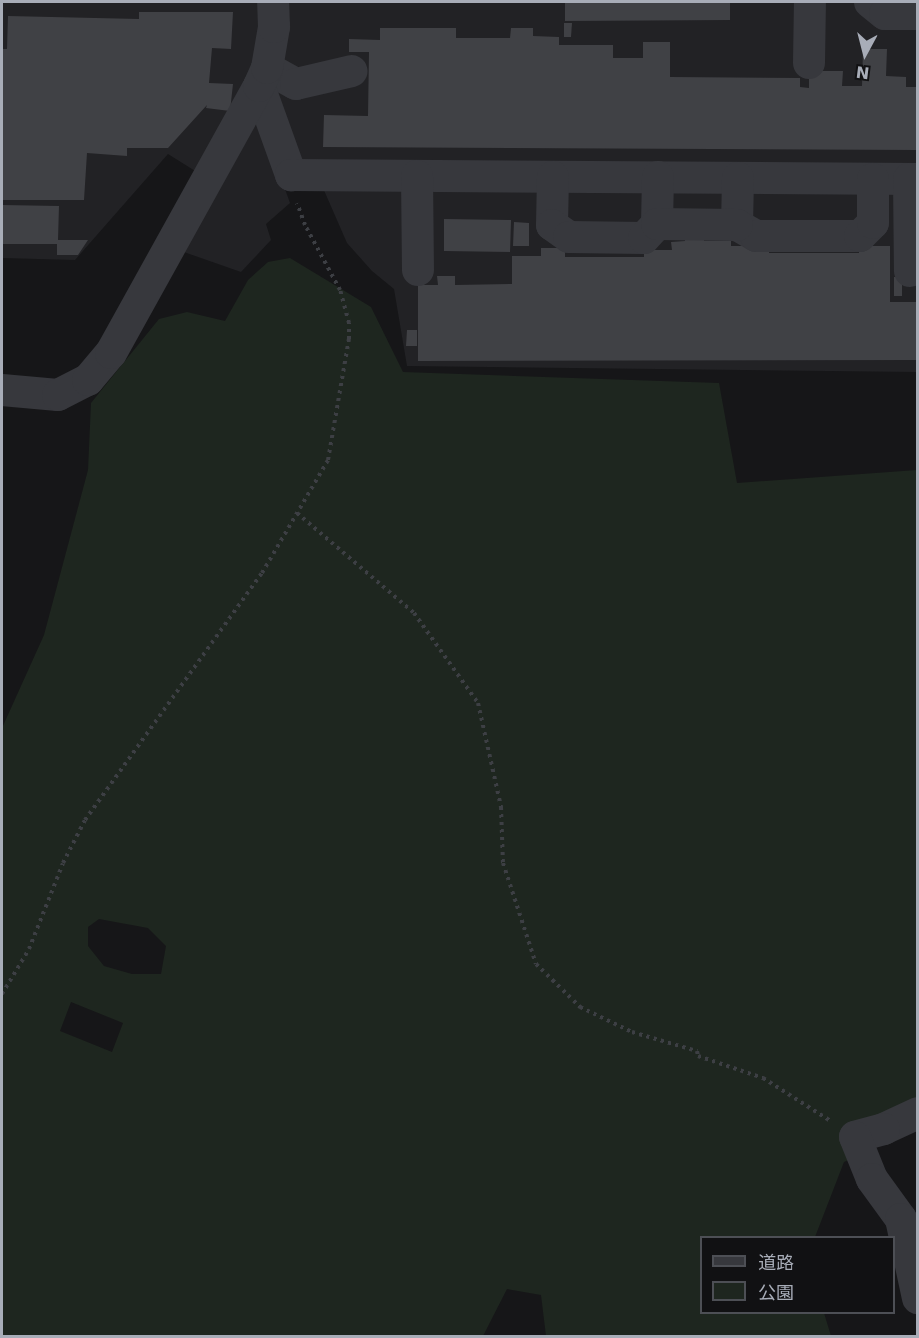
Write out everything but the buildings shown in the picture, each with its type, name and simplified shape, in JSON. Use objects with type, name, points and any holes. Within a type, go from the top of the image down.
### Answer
[{"type":"street","points":[[2,390],[58,395],[88,380],[111,353],[263,77],[274,27],[273,2]]},
{"type":"street","points":[[809,63],[810,2]]},
{"type":"street","points":[[870,2],[885,14],[918,14]]},
{"type":"street","points":[[263,77],[296,84],[352,70]]},
{"type":"street","points":[[263,77],[291,175],[913,179],[910,271]]},
{"type":"street","points":[[417,176],[418,270]]},
{"type":"street","points":[[553,177],[552,225],[569,237],[644,238],[657,224],[658,177]]},
{"type":"street","points":[[737,225],[738,178]]},
{"type":"street","points":[[657,224],[737,225],[756,236],[860,236],[873,224],[873,179]]},
{"type":"street","points":[[918,1113],[884,1129],[855,1137],[872,1179],[901,1219],[918,1298]]},
{"type":"path","points":[[2,994],[29,949],[63,863],[85,820],[262,573],[332,448],[350,339],[346,306],[305,225],[290,185],[291,175]]},
{"type":"path","points":[[297,513],[414,613],[478,703],[501,807],[503,863],[536,964],[580,1007],[632,1032],[696,1051],[698,1056],[763,1078],[855,1137]]},
{"type":"shaded area","points":[[2,2],[917,2],[917,372],[407,366],[394,289],[372,271],[347,243],[323,188],[284,186],[290,203],[266,224],[271,240],[241,272],[161,244],[200,174],[168,154],[75,260],[2,258]]},
{"type":"green space","points":[[290,258],[371,307],[403,372],[719,383],[737,483],[917,470],[917,1128],[844,1162],[815,1236],[700,1236],[700,1314],[824,1314],[831,1336],[546,1336],[541,1295],[507,1289],[483,1336],[2,1336],[2,728],[44,635],[88,470],[91,403],[159,319],[187,312],[225,321],[248,280],[268,262]],"holes":[[[99,919],[148,928],[166,946],[161,974],[132,974],[104,966],[88,946],[88,927]],[[71,1002],[123,1023],[112,1052],[60,1031]]]}]
